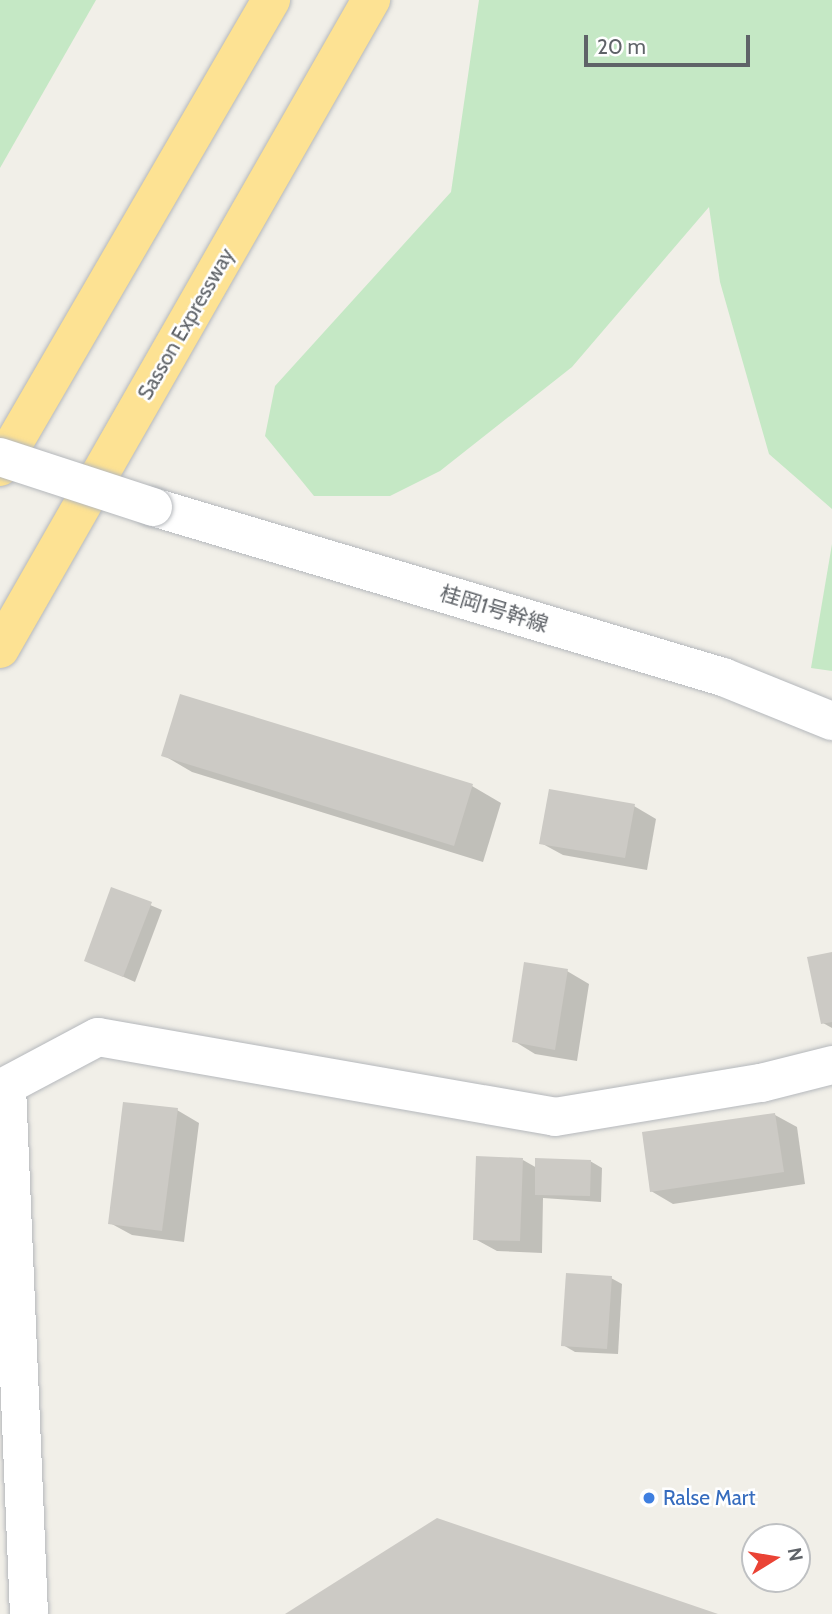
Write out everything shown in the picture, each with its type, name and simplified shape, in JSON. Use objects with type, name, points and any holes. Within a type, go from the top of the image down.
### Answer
[{"type":"highway","points":[[0,467],[271,0]]},
{"type":"highway","name":"Sasson Expressway","points":[[0,649],[371,0]]},
{"type":"street","name":"桂岡1号幹線","points":[[0,457],[153,507],[723,677],[832,721]]},
{"type":"street","points":[[29,1614],[3,1088],[98,1037],[555,1117],[761,1083],[832,1065]]},
{"type":"green space","points":[[0,0],[96,0],[0,168]]},
{"type":"green space","points":[[479,0],[832,0],[832,509],[769,454],[720,282],[709,207],[572,367],[440,471],[390,496],[314,496],[265,436],[275,386],[451,192]]},
{"type":"green space","points":[[832,544],[832,671],[811,668]]},
{"type":"building","points":[[180,694],[473,784],[454,846],[161,756]]},
{"type":"building","points":[[549,789],[635,804],[625,858],[539,844]]},
{"type":"building","points":[[111,887],[152,902],[123,977],[84,961]]},
{"type":"building","points":[[832,952],[832,1022],[821,1024],[807,957]]},
{"type":"building","points":[[524,962],[568,969],[555,1050],[512,1042]]},
{"type":"building","points":[[123,1102],[178,1108],[162,1231],[108,1224]]},
{"type":"building","points":[[775,1113],[784,1172],[650,1192],[642,1132]]},
{"type":"building","points":[[476,1156],[523,1158],[520,1241],[473,1240]]},
{"type":"building","points":[[535,1158],[591,1160],[590,1196],[535,1195]]},
{"type":"building","points":[[566,1273],[612,1276],[607,1349],[561,1346]]},
{"type":"building","points":[[437,1518],[718,1614],[285,1614]]},
{"type":"place","name":"Ralse Mart","points":[[649,1498]]}]
